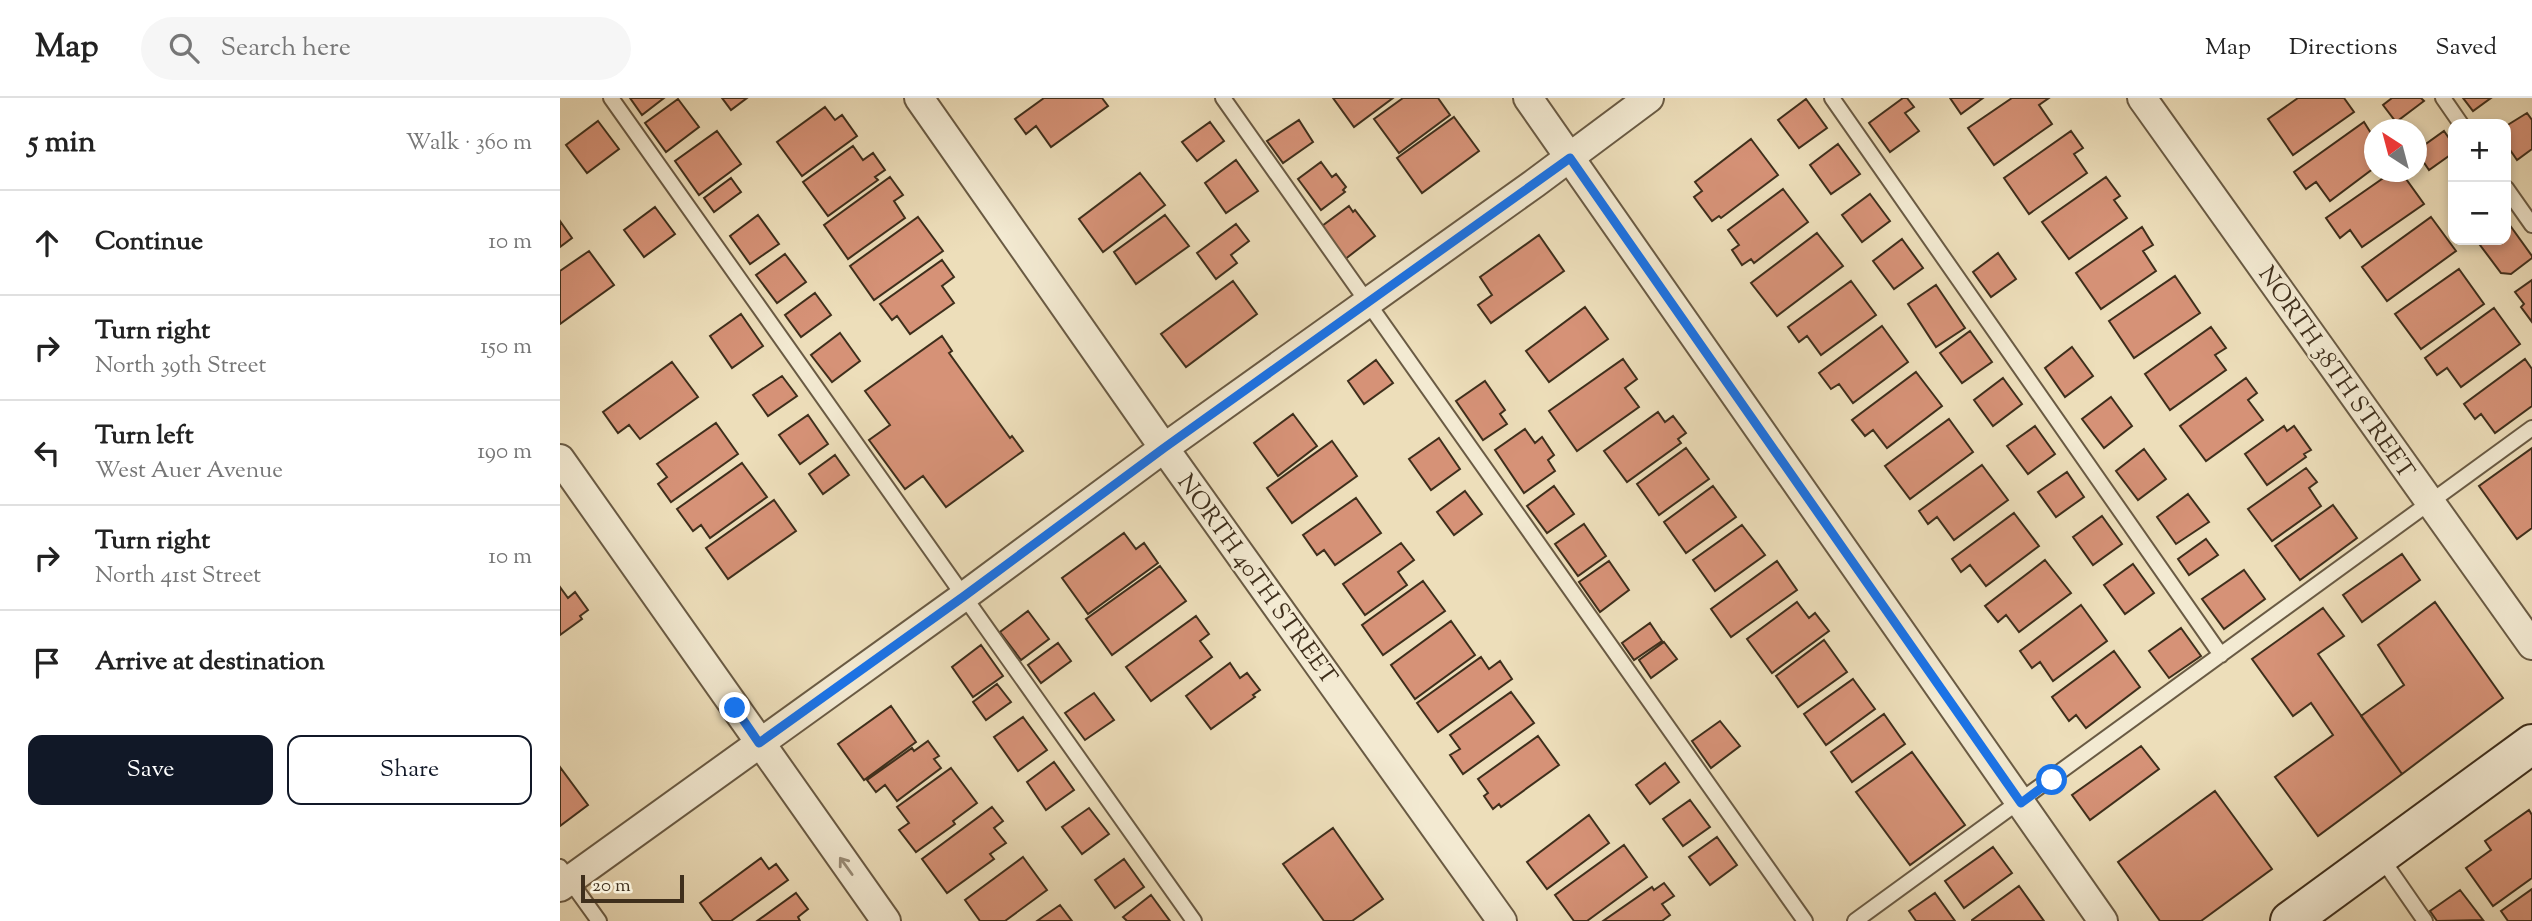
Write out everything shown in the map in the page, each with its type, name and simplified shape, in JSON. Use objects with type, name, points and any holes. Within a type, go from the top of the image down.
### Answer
[{"type":"main road","points":[[2290,921],[2532,744]]},
{"type":"street","name":"NORTH 40TH STREET","points":[[919,98],[1164,448],[1502,921]]},
{"type":"street","points":[[1528,98],[2103,921]]},
{"type":"street","points":[[563,878],[759,743],[963,597],[1164,448],[1570,158],[1649,98]]},
{"type":"street","name":"NORTH 38TH STREET","points":[[2142,98],[2532,645]]},
{"type":"street","points":[[560,459],[886,921]]},
{"type":"lane","points":[[611,98],[1194,921]]},
{"type":"lane","points":[[1223,98],[1805,921]]},
{"type":"lane","points":[[1832,98],[2221,655]]},
{"type":"lane","points":[[2443,98],[2458,119]]},
{"type":"lane","points":[[2511,195],[2532,225]]},
{"type":"lane","points":[[1856,921],[2532,428]]},
{"type":"lane","points":[[2379,855],[2425,921]]},
{"type":"lane","points":[[563,878],[599,921]]},
{"type":"building","points":[[630,98],[664,98],[642,115]]},
{"type":"building","points":[[722,98],[747,98],[731,110]]},
{"type":"building","points":[[1044,98],[1102,98],[1108,106],[1051,147],[1036,126],[1026,134],[1015,119]]},
{"type":"building","points":[[1333,98],[1393,98],[1354,127]]},
{"type":"building","points":[[1403,98],[1438,98],[1450,115],[1399,153],[1374,119]]},
{"type":"building","points":[[1903,98],[1907,98],[1914,107],[1905,113],[1919,131],[1890,152],[1869,123]]},
{"type":"building","points":[[1950,98],[1983,98],[1961,114]]},
{"type":"building","points":[[2012,98],[2049,98],[2039,105],[2052,124],[1994,165],[1968,128]]},
{"type":"building","points":[[2298,98],[2344,98],[2354,112],[2293,155],[2268,119]]},
{"type":"building","points":[[2392,98],[2421,98],[2424,101],[2400,119],[2394,119],[2383,105]]},
{"type":"building","points":[[2463,98],[2491,98],[2473,111]]},
{"type":"building","points":[[678,99],[699,127],[666,152],[645,123]]},
{"type":"building","points":[[1806,99],[1827,128],[1799,148],[1778,120]]},
{"type":"building","points":[[825,107],[835,120],[842,115],[857,136],[802,176],[777,142]]},
{"type":"building","points":[[2527,113],[2532,120],[2532,149],[2517,160],[2511,151],[2511,123]]},
{"type":"building","points":[[1454,117],[1479,151],[1422,193],[1397,158]]},
{"type":"building","points":[[1299,120],[1313,142],[1283,163],[1267,141]]},
{"type":"building","points":[[598,121],[619,149],[587,173],[566,145]]},
{"type":"building","points":[[1210,122],[1224,141],[1197,161],[1182,142]]},
{"type":"building","points":[[2364,122],[2364,176],[2330,201],[2316,182],[2306,189],[2294,172]]},
{"type":"building","points":[[717,131],[741,164],[699,195],[675,161]]},
{"type":"building","points":[[2071,131],[2083,148],[2074,154],[2087,173],[2029,214],[2004,178]]},
{"type":"building","points":[[2444,131],[2448,137],[2448,157],[2429,170],[2427,167],[2427,143]]},
{"type":"building","points":[[1751,139],[1778,175],[1721,218],[1719,216],[1712,221],[1694,197],[1702,191],[1695,182]]},
{"type":"building","points":[[1838,144],[1860,174],[1831,194],[1810,165]]},
{"type":"building","points":[[853,146],[863,160],[873,153],[885,170],[875,177],[878,180],[828,216],[803,182]]},
{"type":"building","points":[[1236,160],[1258,191],[1226,213],[1205,183]]},
{"type":"building","points":[[1321,162],[1332,177],[1336,174],[1346,187],[1343,190],[1345,192],[1321,210],[1298,179]]},
{"type":"building","points":[[1140,173],[1165,205],[1103,252],[1079,219]]},
{"type":"building","points":[[890,177],[903,195],[894,201],[905,218],[848,259],[824,225]]},
{"type":"building","points":[[2106,177],[2120,196],[2114,200],[2127,218],[2069,259],[2042,222]]},
{"type":"building","points":[[731,178],[741,192],[714,212],[704,198]]},
{"type":"building","points":[[2378,182],[2408,182],[2424,204],[2362,247],[2350,230],[2340,238],[2326,218]]},
{"type":"building","points":[[1783,189],[1808,222],[1754,263],[1751,259],[1742,265],[1732,250],[1739,245],[1728,230]]},
{"type":"building","points":[[1870,194],[1890,221],[1862,242],[1842,215]]},
{"type":"building","points":[[1349,206],[1375,236],[1344,260],[1322,226]]},
{"type":"building","points":[[655,207],[675,234],[644,257],[624,230]]},
{"type":"building","points":[[758,215],[779,244],[750,264],[730,236]]},
{"type":"building","points":[[1165,215],[1189,246],[1136,284],[1114,252]]},
{"type":"building","points":[[918,217],[943,251],[874,300],[850,266]]},
{"type":"building","points":[[2431,217],[2448,240],[2448,245],[2452,245],[2456,251],[2387,301],[2362,267]]},
{"type":"building","points":[[560,221],[572,238],[560,247]]},
{"type":"building","points":[[1236,224],[1249,241],[1231,255],[1237,263],[1216,279],[1197,253]]},
{"type":"building","points":[[2142,227],[2153,245],[2143,251],[2156,271],[2101,309],[2076,273]]},
{"type":"building","points":[[2511,227],[2532,258],[2511,274],[2501,273],[2480,245],[2511,245]]},
{"type":"building","points":[[1817,233],[1843,266],[1777,316],[1751,283]]},
{"type":"building","points":[[1539,235],[1564,271],[1491,323],[1478,305],[1492,295],[1480,277]]},
{"type":"building","points":[[1902,239],[1923,268],[1894,289],[1873,261]]},
{"type":"building","points":[[589,251],[614,285],[560,324],[560,271]]},
{"type":"building","points":[[1998,253],[2016,279],[1991,297],[1973,272]]},
{"type":"building","points":[[785,254],[806,282],[777,303],[756,275]]},
{"type":"building","points":[[942,260],[954,277],[942,286],[954,303],[910,334],[897,316],[892,320],[880,304]]},
{"type":"building","points":[[2459,269],[2484,304],[2421,349],[2395,314]]},
{"type":"building","points":[[2175,276],[2200,313],[2134,358],[2109,321]]},
{"type":"building","points":[[2532,280],[2532,322],[2521,307],[2524,304],[2515,292]]},
{"type":"building","points":[[1233,281],[1257,314],[1186,367],[1161,334]]},
{"type":"building","points":[[1851,281],[1876,315],[1821,355],[1807,336],[1799,342],[1788,327]]},
{"type":"building","points":[[1936,285],[1965,328],[1936,347],[1908,304]]},
{"type":"building","points":[[815,293],[831,315],[801,337],[785,315]]},
{"type":"building","points":[[1585,307],[1608,339],[1549,382],[1526,351]]},
{"type":"building","points":[[2494,308],[2520,344],[2461,387],[2447,368],[2437,375],[2425,358]]},
{"type":"building","points":[[741,314],[763,346],[732,368],[710,336]]},
{"type":"building","points":[[1882,326],[1908,362],[1853,403],[1839,384],[1831,389],[1819,373]]},
{"type":"building","points":[[2211,327],[2226,348],[2215,355],[2226,370],[2170,410],[2145,374]]},
{"type":"building","points":[[1970,331],[1992,362],[1962,383],[1940,353]]},
{"type":"building","points":[[840,333],[860,361],[832,382],[811,355]]},
{"type":"building","points":[[942,336],[952,351],[949,353],[1010,438],[1012,436],[1023,451],[946,507],[923,476],[905,489],[869,440],[890,425],[865,391]]},
{"type":"building","points":[[2072,347],[2093,376],[2065,397],[2045,368]]},
{"type":"building","points":[[1623,359],[1637,379],[1625,388],[1639,407],[1577,451],[1549,411]]},
{"type":"building","points":[[2525,359],[2532,369],[2532,406],[2495,433],[2481,414],[2475,419],[2464,404]]},
{"type":"building","points":[[1376,360],[1393,383],[1364,404],[1348,381]]},
{"type":"building","points":[[672,362],[698,397],[640,439],[629,425],[618,433],[603,412]]},
{"type":"building","points":[[1916,372],[1942,406],[1887,448],[1873,430],[1865,436],[1852,420]]},
{"type":"building","points":[[782,376],[797,396],[768,416],[753,395]]},
{"type":"building","points":[[2003,378],[2022,404],[1993,426],[1974,400]]},
{"type":"building","points":[[2246,378],[2257,393],[2248,400],[2263,420],[2206,461],[2180,426]]},
{"type":"building","points":[[1485,381],[1505,410],[1500,414],[1507,424],[1483,440],[1456,401]]},
{"type":"building","points":[[2111,397],[2132,426],[2104,448],[2082,419]]},
{"type":"building","points":[[1658,412],[1665,422],[1673,416],[1686,433],[1678,439],[1681,443],[1627,482],[1604,451]]},
{"type":"building","points":[[1293,414],[1317,446],[1278,476],[1254,443]]},
{"type":"building","points":[[808,415],[828,444],[800,464],[779,435]]},
{"type":"building","points":[[1949,419],[1973,452],[1910,499],[1885,466]]},
{"type":"building","points":[[716,423],[738,454],[671,502],[658,484],[667,477],[657,464]]},
{"type":"building","points":[[2035,426],[2055,454],[2028,474],[2007,446]]},
{"type":"building","points":[[2284,426],[2287,431],[2294,426],[2311,450],[2304,454],[2306,457],[2267,485],[2245,454]]},
{"type":"building","points":[[1525,429],[1535,443],[1542,437],[1554,455],[1548,460],[1555,471],[1524,493],[1495,450]]},
{"type":"building","points":[[1439,438],[1460,469],[1431,490],[1409,459]]},
{"type":"building","points":[[1332,441],[1357,476],[1292,523],[1267,488]]},
{"type":"building","points":[[1686,448],[1709,479],[1659,515],[1637,484]]},
{"type":"building","points":[[2532,448],[2532,528],[2517,539],[2479,486]]},
{"type":"building","points":[[2144,449],[2166,479],[2138,500],[2116,471]]},
{"type":"building","points":[[835,455],[849,475],[823,494],[809,474]]},
{"type":"building","points":[[742,463],[767,497],[710,538],[701,525],[693,531],[677,509]]},
{"type":"building","points":[[1982,465],[2008,500],[1954,540],[1937,517],[1928,524],[1919,511]]},
{"type":"building","points":[[2306,468],[2317,482],[2309,488],[2321,506],[2272,541],[2248,509]]},
{"type":"building","points":[[2067,472],[2084,497],[2056,517],[2038,492]]},
{"type":"building","points":[[1554,486],[1574,514],[1547,533],[1527,506]]},
{"type":"building","points":[[1713,486],[1736,517],[1686,553],[1664,522]]},
{"type":"building","points":[[1465,491],[1482,514],[1454,535],[1437,512]]},
{"type":"building","points":[[2188,494],[2209,522],[2176,544],[2157,517]]},
{"type":"building","points":[[1356,498],[1381,533],[1335,565],[1324,550],[1317,555],[1303,535]]},
{"type":"building","points":[[774,500],[796,531],[728,579],[706,548]]},
{"type":"building","points":[[2333,505],[2357,538],[2300,580],[2275,546]]},
{"type":"building","points":[[2014,513],[2039,546],[1986,586],[1970,565],[1961,572],[1952,559]]},
{"type":"building","points":[[2102,516],[2122,544],[2093,565],[2073,537]]},
{"type":"building","points":[[1584,524],[1606,556],[1578,576],[1555,544]]},
{"type":"building","points":[[1742,525],[1765,555],[1715,591],[1693,560]]},
{"type":"building","points":[[1124,533],[1136,549],[1144,543],[1158,563],[1088,614],[1062,578]]},
{"type":"building","points":[[2206,539],[2218,555],[2189,575],[2178,559]]},
{"type":"building","points":[[1401,543],[1414,560],[1398,572],[1407,585],[1365,615],[1343,584]]},
{"type":"building","points":[[2402,554],[2420,580],[2362,622],[2343,595]]},
{"type":"building","points":[[2045,560],[2071,593],[2019,632],[2006,615],[1998,622],[1985,606]]},
{"type":"building","points":[[1609,561],[1629,590],[1600,612],[1579,582]]},
{"type":"building","points":[[1777,561],[1797,590],[1731,637],[1711,609]]},
{"type":"building","points":[[2133,564],[2154,593],[2125,614],[2104,585]]},
{"type":"building","points":[[1160,566],[1186,601],[1112,655],[1086,619]]},
{"type":"building","points":[[2244,570],[2265,599],[2224,629],[2202,599]]},
{"type":"building","points":[[1423,581],[1445,611],[1383,655],[1362,625]]},
{"type":"building","points":[[560,587],[568,598],[575,592],[588,610],[580,616],[582,619],[560,635]]},
{"type":"building","points":[[1797,602],[1809,618],[1815,613],[1829,631],[1772,673],[1747,639]]},
{"type":"building","points":[[2435,602],[2503,698],[2402,774],[2361,716],[2404,685],[2378,645]]},
{"type":"building","points":[[2081,605],[2107,641],[2053,681],[2040,662],[2032,668],[2020,651]]},
{"type":"building","points":[[2323,608],[2344,636],[2318,654],[2402,774],[2318,836],[2275,777],[2333,735],[2311,703],[2293,716],[2252,659]]},
{"type":"building","points":[[1028,611],[1049,639],[1021,660],[1000,632]]},
{"type":"building","points":[[1196,616],[1209,634],[1200,641],[1212,657],[1151,701],[1126,667]]},
{"type":"building","points":[[1451,621],[1475,655],[1415,699],[1391,665]]},
{"type":"building","points":[[1650,623],[1662,641],[1634,660],[1622,643]]},
{"type":"building","points":[[2181,628],[2201,656],[2169,678],[2149,651]]},
{"type":"building","points":[[1824,640],[1847,672],[1798,707],[1776,676]]},
{"type":"building","points":[[1664,642],[1677,659],[1651,678],[1639,660]]},
{"type":"building","points":[[1058,643],[1071,661],[1041,683],[1028,665]]},
{"type":"building","points":[[981,645],[1003,676],[973,697],[952,667]]},
{"type":"building","points":[[2114,651],[2140,687],[2086,728],[2076,715],[2069,721],[2052,697]]},
{"type":"building","points":[[1481,657],[1489,669],[1500,661],[1512,679],[1438,732],[1417,703]]},
{"type":"building","points":[[1230,663],[1240,678],[1247,673],[1260,690],[1253,695],[1255,697],[1211,729],[1186,696]]},
{"type":"building","points":[[1853,679],[1875,709],[1826,745],[1804,714]]},
{"type":"building","points":[[997,684],[1011,702],[986,720],[973,702]]},
{"type":"building","points":[[1511,692],[1534,723],[1463,774],[1450,755],[1460,749],[1450,735]]},
{"type":"building","points":[[1094,693],[1114,720],[1085,740],[1065,713]]},
{"type":"building","points":[[891,706],[916,742],[864,780],[838,744]]},
{"type":"building","points":[[1884,714],[1905,744],[1852,782],[1831,752]]},
{"type":"building","points":[[1023,717],[1047,750],[1018,771],[994,737]]},
{"type":"building","points":[[1720,721],[1740,746],[1711,768],[1692,741]]},
{"type":"building","points":[[1538,736],[1559,765],[1501,807],[1499,804],[1493,809],[1484,796],[1488,793],[1478,779]]},
{"type":"building","points":[[928,741],[939,756],[934,759],[941,768],[897,801],[885,785],[876,792],[867,780],[912,748],[914,751]]},
{"type":"building","points":[[2141,746],[2159,769],[2090,820],[2072,795]]},
{"type":"building","points":[[1912,752],[1965,825],[1910,865],[1856,792]]},
{"type":"building","points":[[1054,762],[1074,790],[1046,810],[1027,782]]},
{"type":"building","points":[[1665,763],[1679,782],[1650,804],[1636,785]]},
{"type":"building","points":[[560,767],[588,805],[560,826]]},
{"type":"building","points":[[951,768],[977,803],[953,821],[955,824],[916,852],[899,830],[909,823],[897,807]]},
{"type":"building","points":[[2215,791],[2272,869],[2201,921],[2160,921],[2118,862]]},
{"type":"building","points":[[1690,800],[1710,827],[1683,846],[1663,819]]},
{"type":"building","points":[[992,807],[1003,821],[994,828],[1006,843],[990,854],[994,859],[947,893],[922,859]]},
{"type":"building","points":[[1089,808],[1109,834],[1082,854],[1062,827]]},
{"type":"building","points":[[2529,810],[2532,815],[2532,878],[2493,906],[2466,868],[2491,850],[2485,841]]},
{"type":"building","points":[[1589,815],[1609,843],[1547,889],[1527,862]]},
{"type":"building","points":[[1333,828],[1383,899],[1352,921],[1324,921],[1283,864]]},
{"type":"building","points":[[1717,837],[1737,865],[1710,885],[1689,857]]},
{"type":"building","points":[[1624,845],[1647,877],[1587,921],[1574,921],[1555,895]]},
{"type":"building","points":[[1993,847],[2012,873],[1964,908],[1945,881]]},
{"type":"building","points":[[1023,857],[1047,890],[1005,921],[980,921],[965,900]]},
{"type":"building","points":[[761,858],[769,869],[776,864],[788,880],[731,921],[713,921],[700,903]]},
{"type":"building","points":[[1124,859],[1144,887],[1115,908],[1095,880]]},
{"type":"building","points":[[1664,883],[1674,896],[1662,904],[1670,915],[1662,921],[1603,921],[1652,887],[1654,890]]},
{"type":"building","points":[[2019,886],[2044,921],[1972,921],[1972,920]]},
{"type":"building","points":[[2532,889],[2532,921],[2508,921],[2501,911]]},
{"type":"building","points":[[2460,890],[2483,920],[2437,921],[2430,911]]},
{"type":"building","points":[[796,893],[808,909],[798,917],[800,921],[757,921]]},
{"type":"building","points":[[1935,893],[1955,921],[1916,921],[1909,911]]},
{"type":"building","points":[[1151,895],[1170,921],[1127,921],[1123,917]]},
{"type":"building","points":[[1060,905],[1072,921],[1037,921],[1044,916]]},
{"type":"route","points":[[735,708],[759,743],[1164,448],[1570,158],[2021,803],[2052,780]]}]
